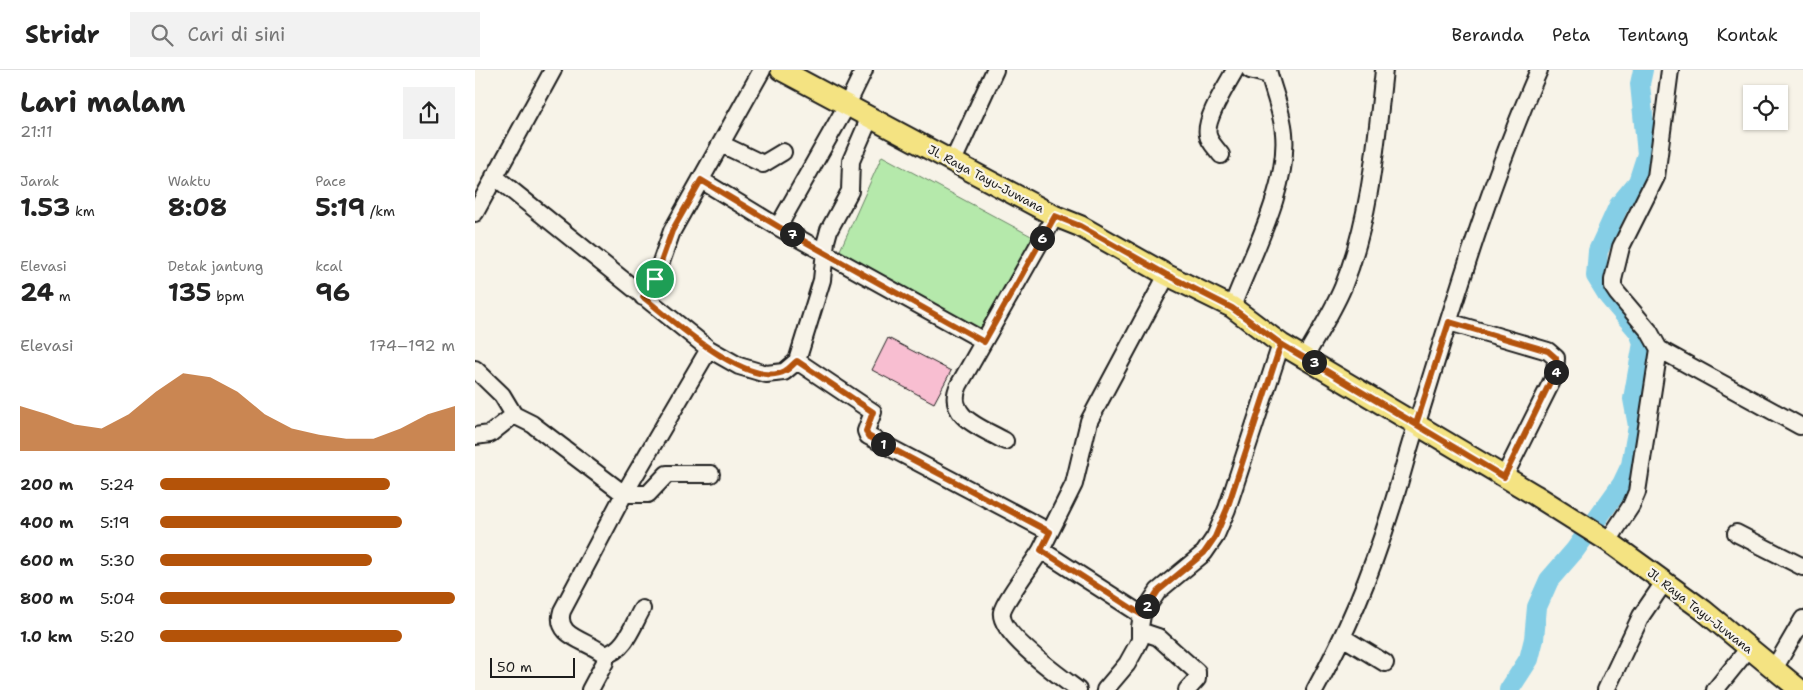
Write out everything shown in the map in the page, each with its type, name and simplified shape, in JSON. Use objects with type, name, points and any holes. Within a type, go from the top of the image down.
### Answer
[{"type":"main road","name":"Jl. Raya Tayu-Juwana","points":[[786,71],[1055,216],[1080,226],[1167,275],[1232,308],[1281,344],[1603,538],[1665,581],[1800,690]]},
{"type":"street","points":[[475,212],[553,70]]},
{"type":"street","points":[[643,297],[655,279],[672,231],[762,70]]},
{"type":"street","points":[[779,227],[847,105],[863,70]]},
{"type":"street","points":[[953,161],[995,70]]},
{"type":"street","points":[[1221,155],[1208,137],[1209,123],[1235,70]]},
{"type":"street","points":[[1232,308],[1262,234],[1281,175],[1284,134],[1275,93],[1269,73],[1250,70]]},
{"type":"street","points":[[1305,357],[1342,288],[1361,230],[1372,181],[1384,70]]},
{"type":"street","points":[[1315,690],[1344,638],[1390,515],[1416,424],[1489,194],[1539,70]]},
{"type":"street","points":[[1671,70],[1656,177],[1621,247],[1613,287],[1649,331],[1659,349],[1800,426]]},
{"type":"street","points":[[494,176],[709,349],[739,366],[766,374],[784,372],[797,361],[822,280],[829,230],[850,191],[851,161],[870,117]]},
{"type":"street","points":[[721,144],[763,164],[783,152]]},
{"type":"street","points":[[701,180],[779,227],[984,342]]},
{"type":"street","points":[[1005,441],[959,413],[955,404],[955,397],[959,385],[1055,216]]},
{"type":"street","points":[[1078,690],[1013,636],[1002,620],[1003,608],[1041,550],[1074,484],[1089,421],[1167,275]]},
{"type":"street","points":[[1449,322],[1548,351],[1556,358],[1555,375],[1504,477]]},
{"type":"street","points":[[1105,690],[1127,664],[1140,640],[1142,615],[1158,591],[1204,553],[1215,537],[1227,509],[1281,344]]},
{"type":"street","points":[[642,609],[620,648],[614,653],[605,655],[567,633],[561,627],[559,620],[624,494],[709,349]]},
{"type":"street","points":[[1603,538],[1631,506],[1637,492],[1659,349]]},
{"type":"street","points":[[797,361],[873,412],[866,431],[868,436],[1050,532]]},
{"type":"street","points":[[475,369],[502,396],[514,415],[532,424],[624,494],[648,494],[667,474],[711,474]]},
{"type":"street","points":[[475,436],[490,434],[514,415]]},
{"type":"street","points":[[1736,533],[1803,567]]},
{"type":"street","points":[[1041,550],[1142,615]]},
{"type":"street","points":[[1606,690],[1641,616],[1665,581]]},
{"type":"street","points":[[1774,669],[1803,619]]},
{"type":"street","points":[[1140,631],[1158,637],[1197,672],[1197,679],[1187,690]]},
{"type":"street","points":[[1344,638],[1385,664]]},
{"type":"street","points":[[1715,690],[1749,648]]},
{"type":"street","points":[[590,690],[605,662],[605,655]]},
{"type":"green space","points":[[882,156],[1033,237],[976,337],[837,257]]},
{"type":"building","points":[[888,338],[951,371],[934,403],[872,370]]},
{"type":"waterway","points":[[1509,690],[1529,659],[1534,639],[1537,607],[1549,580],[1575,550],[1622,484],[1631,465],[1638,426],[1633,399],[1643,343],[1639,332],[1609,297],[1596,276],[1598,251],[1619,205],[1638,182],[1647,154],[1640,84],[1643,70]]},
{"type":"route","points":[[655,279],[643,297],[709,349],[739,366],[766,374],[784,372],[797,361],[873,412],[874,414],[866,431],[868,436],[1050,532],[1041,550],[1142,615],[1158,591],[1204,553],[1215,537],[1227,509],[1281,344],[1504,477],[1557,368],[1556,358],[1548,351],[1449,322],[1416,424],[1281,344],[1232,308],[1167,275],[1080,226],[1055,216],[984,342],[779,227],[701,180],[672,231],[655,279]]}]
